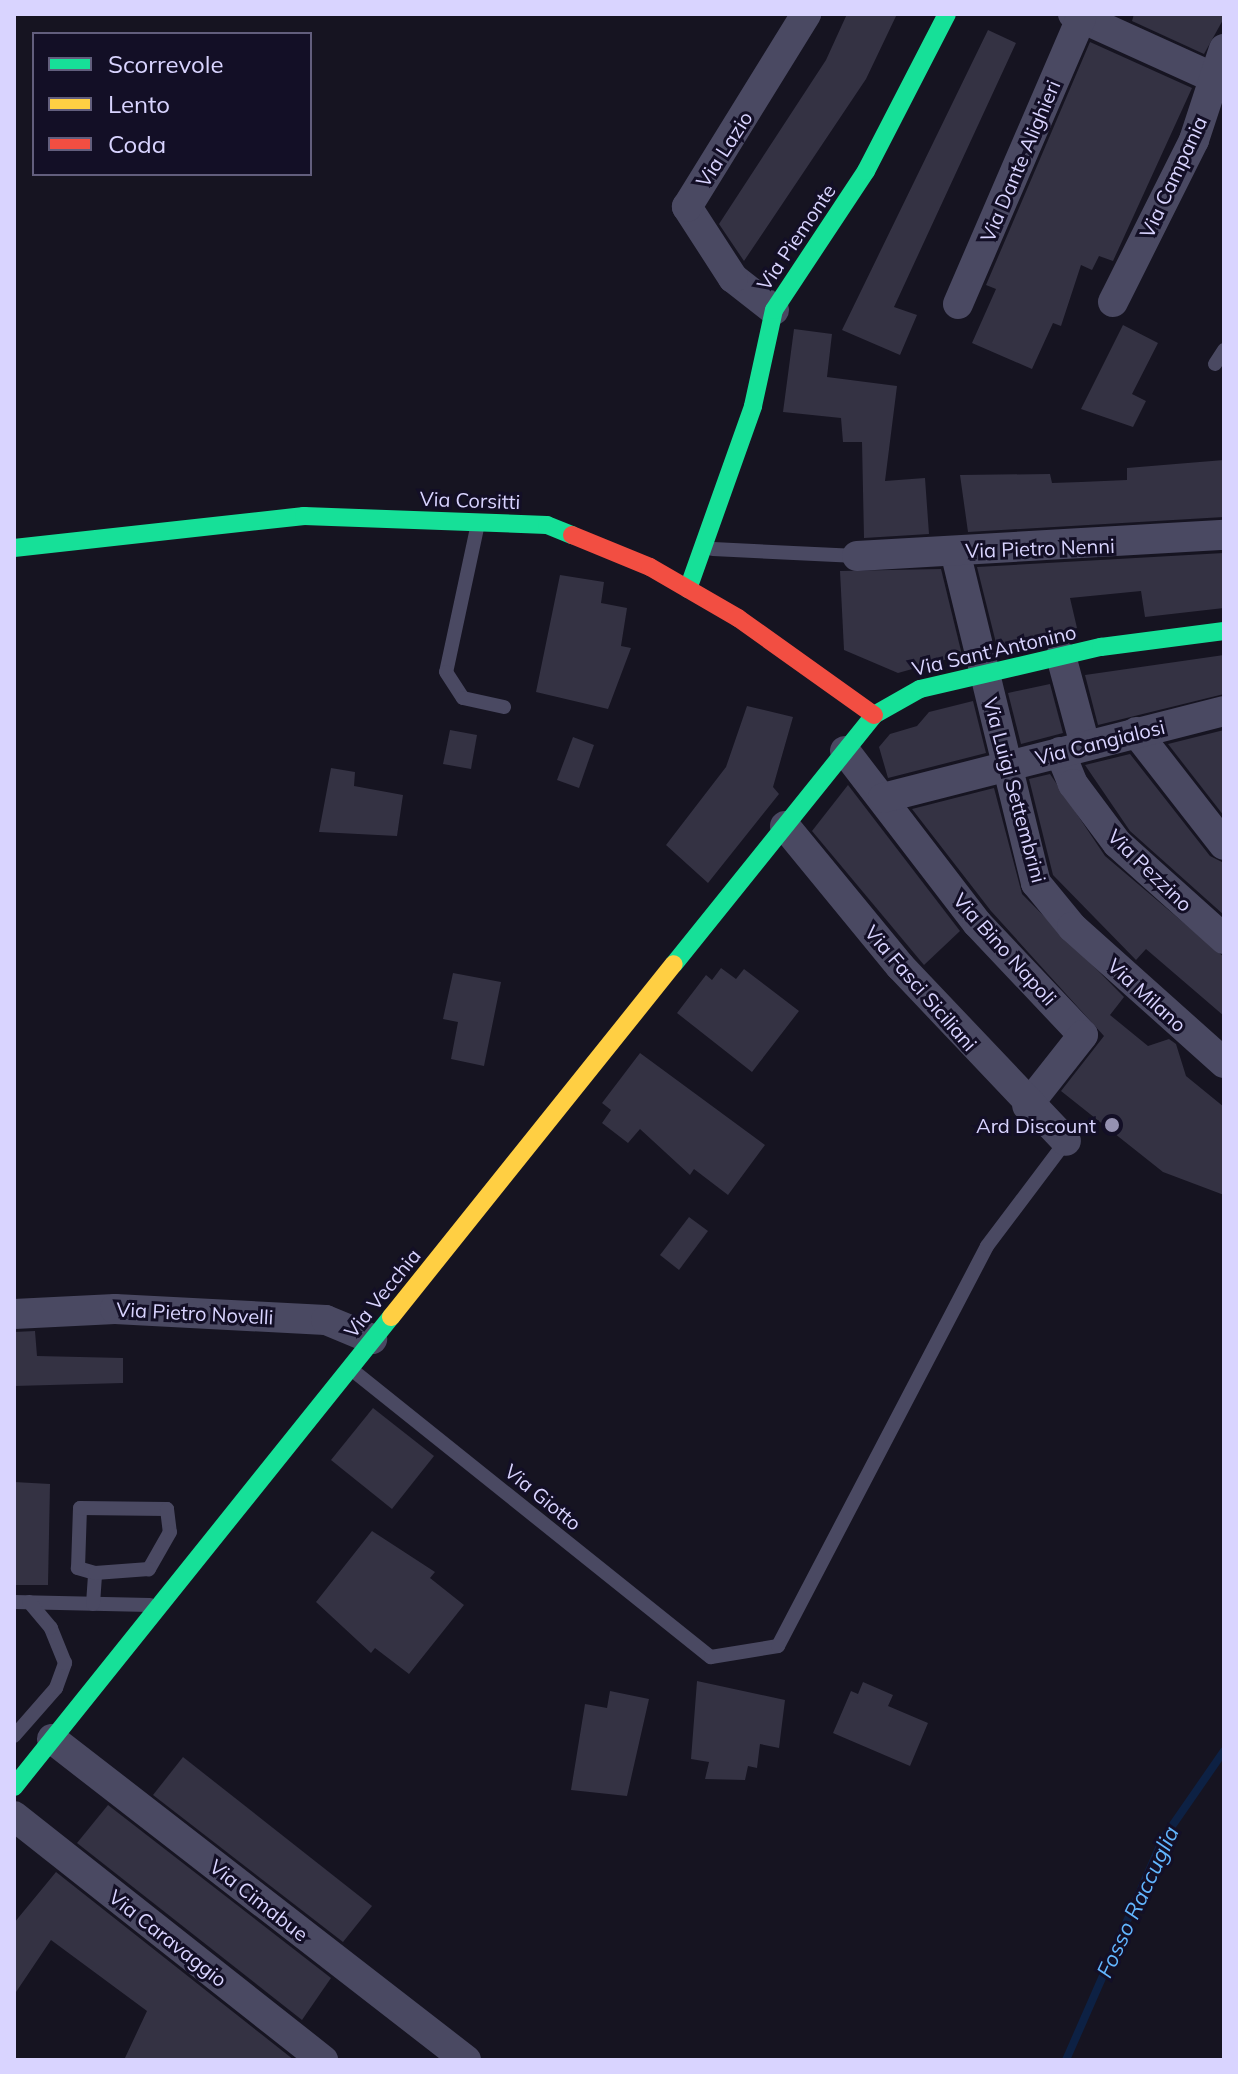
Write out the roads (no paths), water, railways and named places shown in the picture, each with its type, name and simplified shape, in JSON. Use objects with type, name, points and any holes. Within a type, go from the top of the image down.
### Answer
[{"type":"street","name":"Via Lazio","points":[[774,310],[733,278],[687,207],[806,14]]},
{"type":"street","name":"Via Piemonte","points":[[688,589],[708,549],[774,310],[866,171],[947,14]]},
{"type":"street","name":"Via Dante Alighieri","points":[[958,304],[1077,16],[1214,78]]},
{"type":"street","name":"Via Campania","points":[[1113,302],[1194,140],[1224,49]]},
{"type":"street","name":"Via Corsitti","points":[[14,548],[304,516],[547,525],[688,589],[874,715]]},
{"type":"street","name":"Via Pietro Nenni","points":[[857,556],[1224,535]]},
{"type":"street","name":"Via Luigi Settembrini","points":[[955,551],[1036,883],[1072,927]]},
{"type":"street","name":"Via Sant'Antonino","points":[[785,826],[874,715],[894,698],[1061,656],[1224,631]]},
{"type":"street","name":"Via Pezzino","points":[[1061,656],[1073,784],[1117,843],[1224,939]]},
{"type":"street","name":"Via Cangialosi","points":[[883,798],[1224,711]]},
{"type":"street","points":[[1136,732],[1212,814],[1224,845]]},
{"type":"street","name":"Via Bino Napoli","points":[[845,751],[977,923],[1083,1035],[1027,1106]]},
{"type":"street","name":"Via Fasci Siciliani","points":[[785,826],[1027,1106],[1066,1141]]},
{"type":"street","name":"Via Vecchia","points":[[14,1787],[785,826]]},
{"type":"street","name":"Via Milano","points":[[1072,927],[1224,1063]]},
{"type":"street","name":"Via Pietro Novelli","points":[[14,1314],[115,1309],[326,1320],[372,1339]]},
{"type":"street","name":"Via Cimabue","points":[[52,1739],[466,2060]]},
{"type":"street","name":"Via Caravaggio","points":[[14,1816],[323,2060]]},
{"type":"lane","points":[[1215,364],[1224,350]]},
{"type":"lane","points":[[478,522],[446,672],[463,698],[504,707]]},
{"type":"lane","points":[[708,549],[857,556]]},
{"type":"lane","name":"Via Giotto","points":[[350,1368],[711,1657],[778,1646],[987,1246],[1066,1141]]},
{"type":"lane","points":[[80,1508],[167,1509],[170,1532],[149,1569],[95,1573],[78,1568],[80,1508]]},
{"type":"lane","points":[[93,1604],[95,1573]]},
{"type":"lane","points":[[21,1602],[159,1605]]},
{"type":"lane","points":[[14,1736],[56,1688],[65,1663],[51,1628],[21,1602]]},
{"type":"waterway","name":"Fosso Raccuglia","points":[[1066,2060],[1163,1839],[1224,1751]]},
{"type":"place","name":"Ard Discount","points":[[1112,1125]]}]
